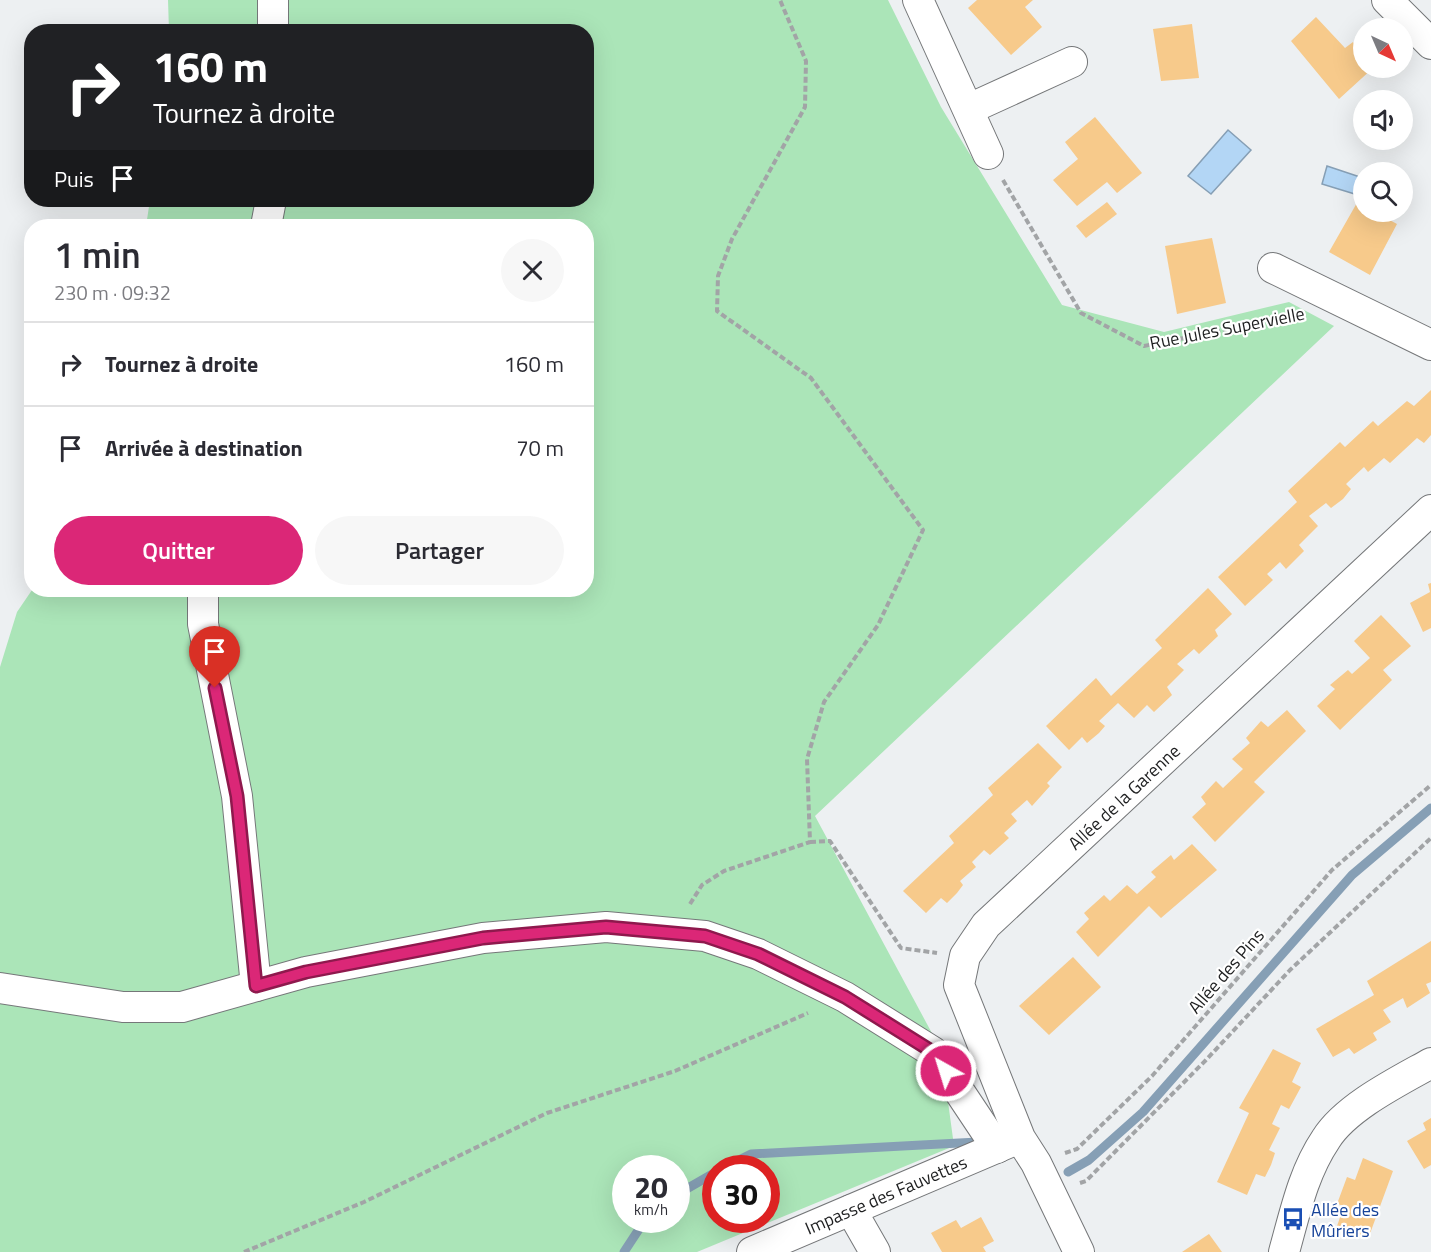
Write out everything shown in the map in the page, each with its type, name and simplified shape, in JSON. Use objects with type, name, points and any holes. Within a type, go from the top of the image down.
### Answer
[{"type":"street","points":[[273,0],[273,24]]},
{"type":"street","points":[[918,0],[988,154]]},
{"type":"street","points":[[1387,0],[1431,44]]},
{"type":"street","points":[[969,109],[1072,62]]},
{"type":"street","name":"Rue Jules Supervielle","points":[[1273,268],[1431,345]]},
{"type":"street","name":"Allée de la Garenne","points":[[1009,1143],[959,985],[965,956],[986,925],[1431,510]]},
{"type":"street","points":[[203,597],[203,624],[237,796],[256,986]]},
{"type":"street","points":[[0,988],[123,1007],[182,1007],[306,972],[483,938],[606,927],[705,936],[758,954],[845,997],[933,1052],[1009,1143],[1036,1163],[1079,1252]]},
{"type":"street","points":[[1284,1252],[1305,1178],[1327,1137],[1377,1093],[1431,1063]]},
{"type":"street","name":"Impasse des Fauvettes","points":[[752,1252],[1009,1143]]},
{"type":"street","points":[[851,1210],[875,1252]]},
{"type":"path","points":[[780,0],[806,61],[805,107],[732,239],[718,276],[717,311],[811,378],[923,530],[878,625],[824,702],[807,759],[810,842]]},
{"type":"path","name":"Rue Jules Supervielle","points":[[988,154],[1081,313],[1144,346],[1303,314]]},
{"type":"path","name":"Allée des Pins","points":[[1036,1163],[1077,1149],[1152,1076],[1332,870],[1431,785]]},
{"type":"path","points":[[1051,1194],[1086,1181],[1206,1060],[1290,970],[1431,838]]},
{"type":"path","points":[[672,933],[702,885],[724,871],[810,842],[830,841],[901,948],[965,956]]},
{"type":"path","points":[[244,1252],[364,1202],[547,1113],[675,1071],[845,997]]},
{"type":"green space","points":[[168,0],[888,0],[941,107],[1062,305],[1164,332],[1289,302],[1334,326],[815,816],[941,1050],[954,1146],[780,1218],[780,1155],[702,1155],[702,1233],[743,1233],[697,1252],[0,1252],[0,667],[17,612],[27,597],[594,597],[594,219],[147,219],[149,207],[594,207],[594,24],[169,24]]},
{"type":"water","points":[[1228,130],[1251,150],[1211,194],[1188,176]]},
{"type":"water","points":[[1327,166],[1353,175],[1353,193],[1322,184]]},
{"type":"building","points":[[977,0],[1033,0],[1025,7],[1042,27],[1011,55],[968,8]]},
{"type":"building","points":[[1316,17],[1345,48],[1353,42],[1353,78],[1362,78],[1339,99],[1291,41]]},
{"type":"building","points":[[1192,24],[1199,78],[1161,81],[1153,29]]},
{"type":"building","points":[[1095,117],[1142,173],[1117,193],[1107,182],[1077,206],[1053,180],[1078,159],[1065,142]]},
{"type":"building","points":[[1107,202],[1117,214],[1086,238],[1076,226]]},
{"type":"building","points":[[1353,210],[1353,222],[1393,222],[1397,224],[1370,275],[1329,252]]},
{"type":"building","points":[[1212,238],[1226,303],[1177,314],[1165,246]]},
{"type":"building","points":[[1431,390],[1431,435],[1424,443],[1417,438],[1390,463],[1384,458],[1368,472],[1364,467],[1346,484],[1351,489],[1343,499],[1331,508],[1326,503],[1309,516],[1318,526],[1299,545],[1304,551],[1286,569],[1280,562],[1267,574],[1273,580],[1245,606],[1218,577],[1297,502],[1288,491],[1340,442],[1345,447],[1373,421],[1378,426],[1407,401],[1414,406]]},
{"type":"building","points":[[1431,583],[1431,628],[1423,632],[1410,603],[1430,592],[1428,584]]},
{"type":"building","points":[[1208,588],[1232,614],[1215,630],[1218,636],[1199,654],[1194,649],[1177,664],[1184,670],[1167,687],[1172,695],[1154,712],[1147,705],[1134,718],[1118,703],[1099,721],[1105,726],[1099,733],[1087,743],[1082,737],[1069,750],[1046,726],[1096,678],[1111,696],[1162,648],[1155,640]]},
{"type":"building","points":[[1381,615],[1411,646],[1383,670],[1392,680],[1340,730],[1317,706],[1335,689],[1330,685],[1348,670],[1352,674],[1370,658],[1354,641]]},
{"type":"building","points":[[1287,710],[1306,731],[1254,782],[1265,792],[1215,842],[1192,817],[1206,804],[1201,797],[1216,781],[1223,788],[1243,769],[1232,759],[1250,743],[1246,738],[1261,721],[1268,727]]},
{"type":"building","points":[[1038,743],[1062,767],[1047,783],[1050,786],[1032,806],[1027,800],[1011,814],[1017,821],[1004,833],[1009,838],[990,855],[984,850],[972,862],[976,867],[960,881],[963,885],[957,893],[947,903],[941,898],[926,913],[903,891],[954,843],[949,836],[993,795],[988,788]]},
{"type":"building","points":[[1192,844],[1217,870],[1161,918],[1149,906],[1098,957],[1076,932],[1089,919],[1084,913],[1104,895],[1110,901],[1127,885],[1137,894],[1156,877],[1151,872],[1171,855],[1174,860]]},
{"type":"building","points":[[1431,941],[1431,982],[1426,984],[1430,993],[1407,1008],[1403,998],[1383,1010],[1391,1022],[1373,1033],[1377,1040],[1354,1054],[1349,1048],[1333,1057],[1316,1029],[1374,995],[1367,981]]},
{"type":"building","points":[[1073,957],[1101,987],[1049,1035],[1019,1006]]},
{"type":"building","points":[[1273,1049],[1301,1063],[1292,1082],[1301,1087],[1289,1109],[1281,1105],[1272,1124],[1280,1128],[1269,1150],[1275,1153],[1271,1165],[1265,1177],[1256,1174],[1247,1195],[1217,1182],[1249,1113],[1239,1108]]},
{"type":"building","points":[[1431,1118],[1431,1165],[1424,1169],[1407,1141],[1426,1130],[1423,1123]]},
{"type":"building","points":[[1363,1158],[1393,1171],[1368,1239],[1337,1226],[1344,1206],[1337,1204],[1347,1177],[1355,1180]]},
{"type":"building","points":[[981,1217],[994,1241],[983,1247],[986,1252],[942,1252],[931,1233],[956,1220],[961,1228]]},
{"type":"building","points":[[1209,1234],[1222,1252],[1182,1252]]},
{"type":"waterway","points":[[1068,1172],[1089,1160],[1143,1112],[1352,875],[1431,808]]},
{"type":"waterway","points":[[749,1155],[978,1142]]},
{"type":"waterway","points":[[690,1187],[702,1180]]},
{"type":"waterway","points":[[624,1252],[636,1233]]},
{"type":"place","name":"Allée des Mûriers","points":[[1293,1219]]},
{"type":"route","points":[[215,688],[237,796],[256,986],[306,972],[483,938],[606,927],[705,936],[758,954],[845,997],[933,1052],[946,1071]]}]
